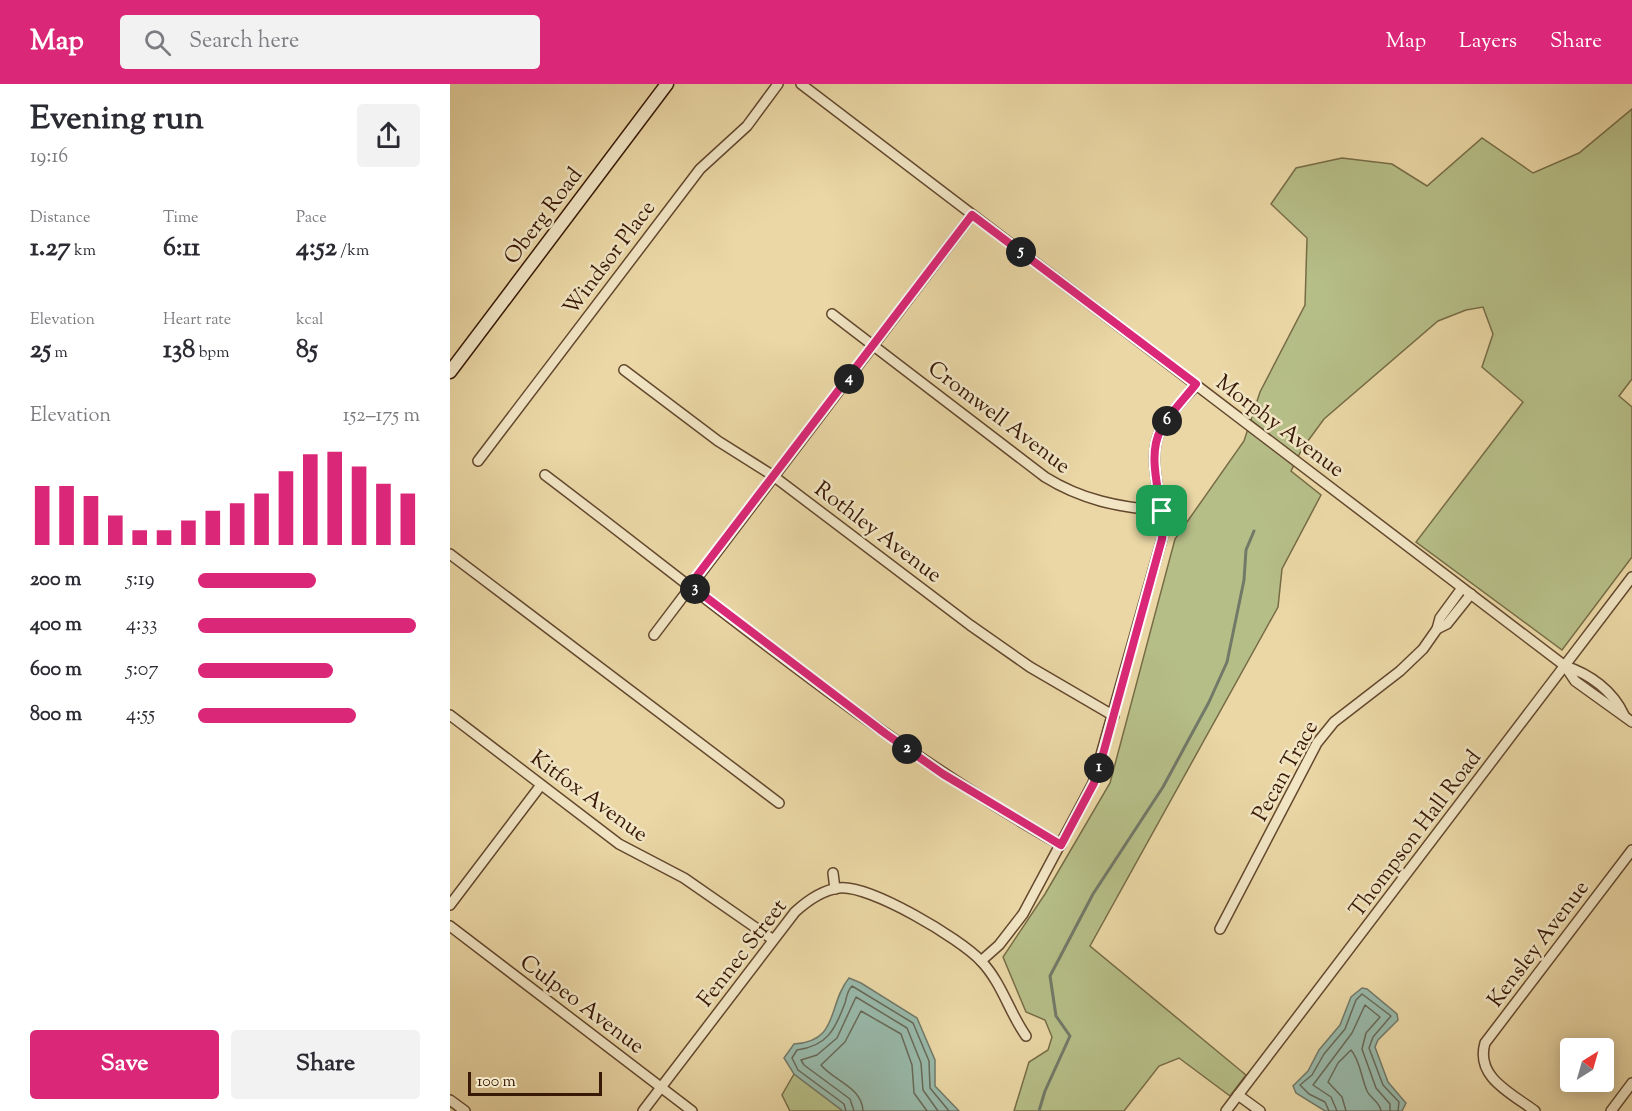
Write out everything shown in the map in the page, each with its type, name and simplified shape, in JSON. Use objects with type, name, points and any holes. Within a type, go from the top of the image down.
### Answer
[{"type":"street","name":"Oberg Road","points":[[450,372],[667,84]]},
{"type":"street","name":"Windsor Place","points":[[478,461],[699,169],[747,126],[778,84]]},
{"type":"street","name":"Morphy Avenue","points":[[801,84],[1565,666],[1575,681],[1632,722]]},
{"type":"street","points":[[654,635],[772,475],[874,346],[972,215]]},
{"type":"street","name":"Cromwell Avenue","points":[[832,314],[1045,477],[1071,493],[1099,502],[1162,511]]},
{"type":"street","name":"Rothley Avenue","points":[[624,370],[718,441],[772,475],[970,625],[1030,667],[1114,716]]},
{"type":"street","points":[[981,961],[1013,930],[1094,783],[1162,539],[1156,442],[1161,428],[1196,384]]},
{"type":"street","points":[[545,475],[886,734],[943,774],[1061,845]]},
{"type":"street","points":[[450,554],[779,803]]},
{"type":"street","name":"Thompson Hall Road","points":[[1226,1111],[1632,578]]},
{"type":"street","name":"Pecan Trace","points":[[1220,930],[1317,743],[1334,722],[1400,671],[1423,649],[1437,629],[1440,618],[1462,588]]},
{"type":"street","name":"Pecan Trace","points":[[1437,629],[1447,624],[1471,594]]},
{"type":"street","name":"Kitfox Avenue","points":[[450,715],[619,844],[684,878],[772,939]]},
{"type":"street","points":[[450,906],[541,785]]},
{"type":"street","name":"Kensley Avenue","points":[[1535,1111],[1488,1074],[1482,1063],[1484,1049],[1491,1035],[1632,850]]},
{"type":"street","points":[[833,873],[836,889]]},
{"type":"street","name":"Fennec Street","points":[[643,1111],[772,939],[804,903],[836,889],[868,892],[954,939],[981,961],[1001,987],[1016,1021],[1026,1036]]},
{"type":"street","name":"Culpeo Avenue","points":[[450,926],[692,1111]]},
{"type":"street","points":[[1611,1111],[1632,1083]]},
{"type":"street","points":[[1238,1095],[1260,1111]]},
{"type":"street","points":[[450,1100],[465,1111]]},
{"type":"green space","points":[[1632,109],[1632,379],[1619,396],[1632,407],[1632,557],[1562,650],[1416,542],[1523,402],[1482,367],[1493,334],[1483,307],[1466,310],[1438,321],[1324,419],[1302,449],[1291,471],[1321,495],[1282,569],[1278,607],[1090,946],[1246,1075],[1230,1096],[1179,1058],[1159,1066],[1124,1111],[1014,1111],[1029,1062],[1048,1050],[1052,1037],[1045,1020],[1026,1012],[1003,957],[1045,894],[1110,783],[1175,539],[1244,441],[1260,392],[1305,305],[1307,238],[1271,204],[1296,168],[1342,158],[1392,164],[1427,186],[1482,138],[1533,173],[1579,153]]},
{"type":"green space","points":[[794,1074],[843,1111],[790,1111],[782,1095]]},
{"type":"water","points":[[849,978],[917,1018],[935,1060],[935,1086],[959,1111],[843,1111],[794,1074],[784,1058],[794,1044],[809,1041],[826,1029],[842,988]]},
{"type":"water","points":[[1362,988],[1367,989],[1397,1014],[1398,1020],[1378,1040],[1375,1047],[1388,1082],[1406,1103],[1402,1111],[1325,1111],[1296,1093],[1293,1086],[1308,1071],[1319,1050],[1340,1025],[1351,997]]},
{"type":"waterway","points":[[1039,1111],[1045,1091],[1070,1036],[1056,1016],[1050,976],[1093,894],[1163,787],[1209,702],[1227,662],[1244,580],[1246,550],[1254,531]]},
{"type":"route","points":[[972,215],[1196,384],[1161,428],[1156,442],[1155,454],[1162,511],[1164,524],[1162,539],[1103,754],[1094,783],[1061,845],[996,808],[943,774],[886,734],[690,585],[972,215]]}]
